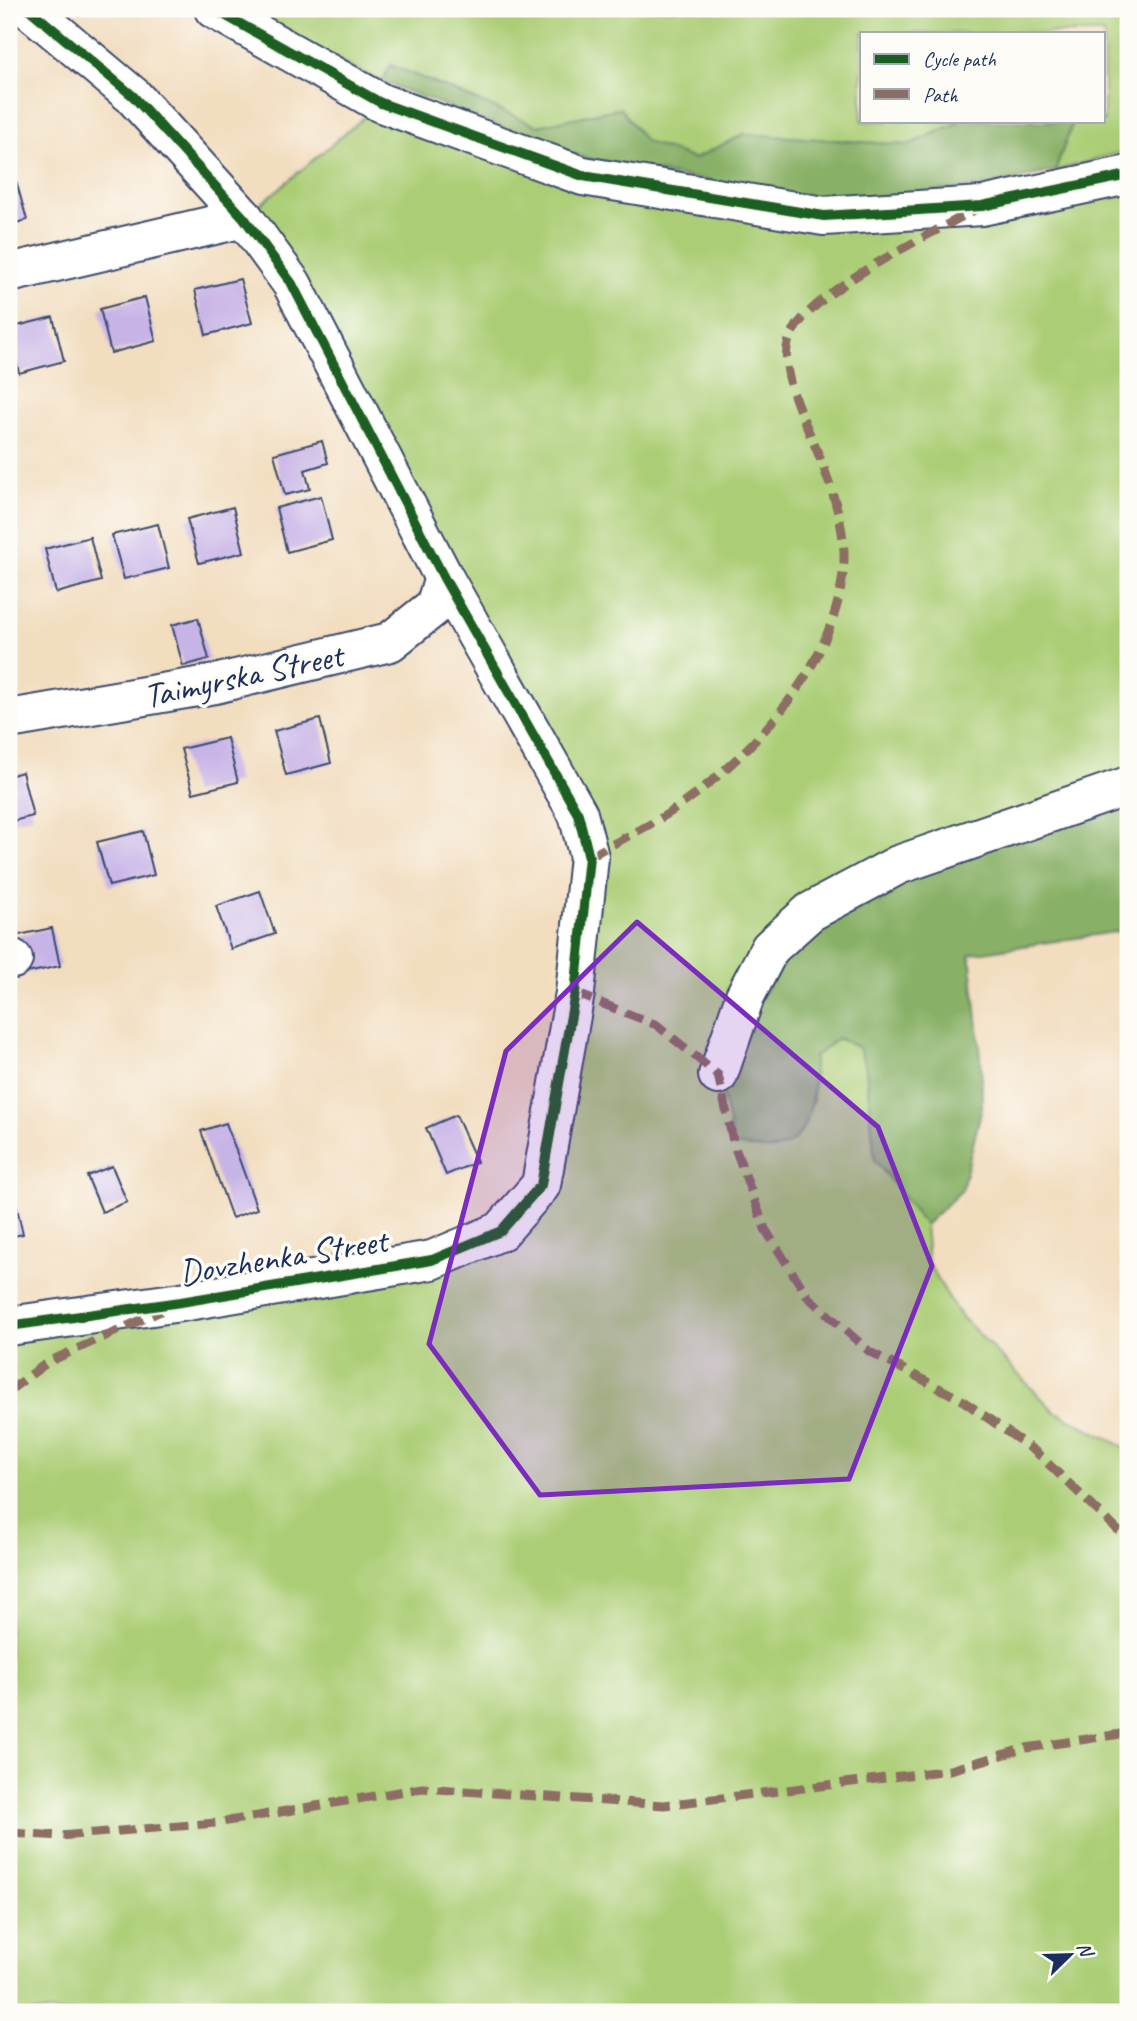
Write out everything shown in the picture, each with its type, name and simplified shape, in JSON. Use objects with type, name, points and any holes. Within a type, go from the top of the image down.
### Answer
[{"type":"street","points":[[29,9],[133,96],[244,218],[292,284],[444,578]]},
{"type":"street","points":[[214,9],[381,103],[583,176],[824,216],[982,206],[1128,175]]},
{"type":"street","points":[[9,273],[244,218]]},
{"type":"street","name":"Taimyrska Street","points":[[9,719],[215,684],[390,642],[435,606],[444,578]]},
{"type":"street","name":"Dovzhenka Street","points":[[9,1326],[181,1302],[432,1260],[501,1230],[541,1185],[575,993],[589,857],[578,814],[444,578]]},
{"type":"street","points":[[719,1076],[745,996],[770,948],[810,912],[898,865],[1128,786]]},
{"type":"highlighted area","points":[[637,922],[878,1127],[932,1266],[849,1479],[540,1495],[429,1344],[506,1051]]},
{"type":"green space","points":[[233,9],[1046,9],[1063,18],[1084,14],[1085,9],[1128,9],[1128,150],[1055,171],[1073,122],[1106,122],[1106,32],[860,32],[860,122],[960,122],[908,145],[744,134],[694,159],[646,142],[620,108],[538,126],[391,65],[382,82]]},
{"type":"green space","points":[[390,65],[538,126],[620,108],[646,142],[694,159],[744,134],[908,145],[960,122],[1073,122],[1055,171],[990,185],[826,203],[585,158],[382,82]]},
{"type":"green space","points":[[381,103],[824,216],[1128,175],[1128,786],[810,912],[797,1137],[813,1101],[814,1057],[838,1038],[860,1048],[866,1069],[875,1160],[925,1225],[928,1263],[958,1313],[1054,1411],[1128,1449],[1128,2012],[9,2012],[9,1326],[432,1260],[541,1185],[589,857],[244,218]]},
{"type":"green space","points":[[1128,786],[1128,930],[970,954],[981,1056],[982,1107],[962,1190],[925,1225],[875,1160],[866,1069],[859,1048],[838,1038],[814,1057],[809,1113],[797,1137],[787,1145],[773,1149],[734,1145],[718,1075],[810,912]]},
{"type":"building","points":[[16,181],[27,220],[9,225],[9,183]]},
{"type":"building","points":[[240,279],[252,323],[206,335],[195,290]]},
{"type":"building","points":[[145,297],[156,341],[111,353],[100,309]]},
{"type":"building","points":[[53,317],[64,361],[19,373],[9,328]]},
{"type":"building","points":[[322,441],[328,463],[305,470],[310,489],[285,495],[274,454]]},
{"type":"building","points":[[321,496],[332,540],[287,552],[276,508]]},
{"type":"building","points":[[233,507],[244,552],[199,563],[187,519]]},
{"type":"building","points":[[158,524],[169,568],[124,579],[112,535]]},
{"type":"building","points":[[90,537],[101,581],[56,593],[45,549]]},
{"type":"building","points":[[198,618],[209,659],[183,666],[172,625]]},
{"type":"building","points":[[320,719],[331,763],[286,775],[274,731]]},
{"type":"building","points":[[227,738],[238,782],[193,793],[181,749]]},
{"type":"building","points":[[22,772],[33,816],[9,822],[9,776]]},
{"type":"building","points":[[143,831],[154,875],[109,886],[97,842]]},
{"type":"building","points":[[260,891],[275,934],[231,949],[216,906]]},
{"type":"building","points":[[52,928],[60,966],[22,974],[14,936]]},
{"type":"building","points":[[456,1115],[477,1162],[446,1175],[426,1128]]},
{"type":"building","points":[[226,1123],[257,1209],[232,1218],[201,1131]]},
{"type":"building","points":[[112,1166],[127,1202],[102,1212],[87,1176]]},
{"type":"building","points":[[15,1200],[23,1234],[9,1237],[9,1202]]},
{"type":"marked path","points":[[589,857],[681,805],[739,757],[790,699],[811,667],[827,633],[839,598],[844,547],[828,479],[794,396],[787,364],[790,337],[802,319],[846,283],[976,209]]},
{"type":"marked path","points":[[575,993],[657,1025],[718,1075],[734,1145],[765,1229],[808,1297],[870,1352],[962,1400],[1036,1452],[1128,1540]]},
{"type":"marked path","points":[[9,1391],[48,1362],[161,1311]]},
{"type":"marked path","points":[[9,1833],[61,1836],[216,1823],[422,1788],[664,1805],[950,1770],[1026,1748],[1128,1733]]},
{"type":"cycle path","points":[[9,1326],[181,1302],[432,1260],[501,1231],[541,1185],[575,993],[589,857],[578,814],[444,578],[292,284],[244,218],[133,96],[29,9]]},
{"type":"cycle path","points":[[214,9],[381,103],[583,176],[824,216],[982,206],[1128,175]]}]
